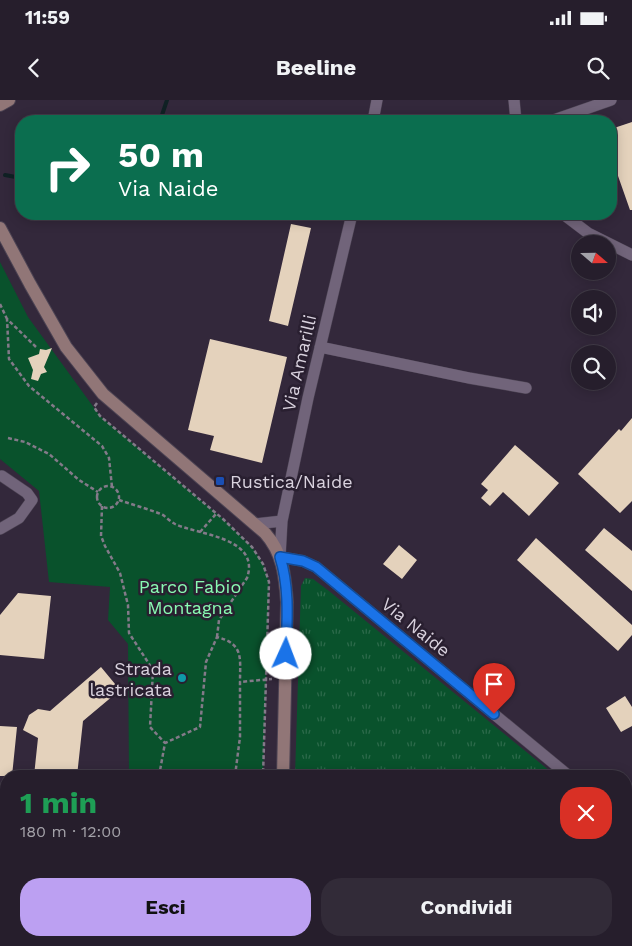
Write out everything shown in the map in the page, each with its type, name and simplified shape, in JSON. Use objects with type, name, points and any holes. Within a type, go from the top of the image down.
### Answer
[{"type":"street","points":[[0,105],[9,100]]},
{"type":"street","points":[[374,115],[377,100]]},
{"type":"street","points":[[514,100],[515,115]]},
{"type":"street","points":[[568,115],[611,100]]},
{"type":"street","name":"Via Amarilli","points":[[280,557],[282,521],[351,220]]},
{"type":"street","points":[[572,220],[588,233],[632,255]]},
{"type":"street","points":[[0,228],[66,347],[103,394],[161,446],[255,524],[270,539],[280,557],[285,576],[287,602],[283,770]]},
{"type":"street","points":[[320,348],[526,388]]},
{"type":"street","points":[[0,529],[19,518],[32,500],[27,494],[2,476]]},
{"type":"street","points":[[255,524],[282,521]]},
{"type":"street","name":"Via Naide","points":[[280,557],[303,561],[316,567],[562,770]]},
{"type":"path","points":[[0,304],[7,319],[36,347]]},
{"type":"path","points":[[7,319],[9,359],[29,386],[102,446],[109,458],[112,487]]},
{"type":"path","points":[[103,394],[94,407],[100,416],[252,546],[263,564],[269,582],[263,770]]},
{"type":"path","points":[[8,438],[25,442],[49,454],[78,480],[98,492]]},
{"type":"path","points":[[98,492],[104,487],[112,487],[118,492],[119,500]]},
{"type":"path","points":[[98,492],[98,500],[102,506],[101,536],[120,573],[128,605],[129,633],[153,670],[150,726],[165,743]]},
{"type":"path","points":[[102,506],[112,507],[119,500]]},
{"type":"path","points":[[119,500],[164,516],[174,524],[225,539],[237,546],[246,556],[249,565],[246,578],[219,620],[217,636],[206,662],[200,727],[165,743]]},
{"type":"path","points":[[200,532],[220,510]]},
{"type":"path","points":[[217,636],[234,644],[238,649],[240,657],[240,737],[236,770]]},
{"type":"path","points":[[240,682],[272,679]]},
{"type":"path","points":[[160,770],[165,743]]},
{"type":"green space","name":"Parco Fabio Montagna","points":[[0,262],[28,317],[100,416],[223,519],[252,547],[263,564],[269,582],[263,770],[129,770],[128,644],[108,620],[110,587],[49,582],[39,491],[0,459]]},
{"type":"green space","points":[[305,578],[313,579],[549,770],[295,770],[301,586]]},
{"type":"building","points":[[632,122],[632,210],[630,210],[617,173],[617,127]]},
{"type":"building","points":[[291,224],[311,228],[288,326],[269,321]]},
{"type":"building","points":[[210,339],[287,357],[262,463],[210,450],[214,436],[188,430]]},
{"type":"building","points":[[52,348],[44,367],[47,372],[41,374],[38,381],[31,379],[33,370],[28,358],[39,354],[40,349]]},
{"type":"building","points":[[632,418],[632,501],[620,513],[578,474],[619,429],[621,431]]},
{"type":"building","points":[[515,445],[559,483],[529,516],[503,492],[490,506],[481,498],[488,490],[481,484]]},
{"type":"building","points":[[604,528],[632,551],[632,591],[585,550]]},
{"type":"building","points":[[536,538],[632,625],[632,635],[618,651],[517,560]]},
{"type":"building","points":[[399,545],[417,560],[402,579],[383,564]]},
{"type":"building","points":[[18,593],[51,596],[44,659],[0,655],[0,615]]},
{"type":"building","points":[[101,667],[120,690],[83,721],[78,770],[35,770],[38,738],[23,730],[29,715],[38,709],[50,711]]},
{"type":"building","points":[[625,696],[632,707],[632,726],[621,732],[606,708]]},
{"type":"building","points":[[0,726],[17,727],[13,770],[0,770]]},
{"type":"waterway","points":[[162,115],[167,100]]},
{"type":"waterway","points":[[5,175],[15,177]]},
{"type":"place","name":"Rustica/Naide","points":[[220,481]]},
{"type":"place","name":"Strada lastricata","points":[[182,678]]},
{"type":"route","points":[[286,654],[287,602],[285,576],[280,557],[303,561],[316,567],[494,714]]}]
